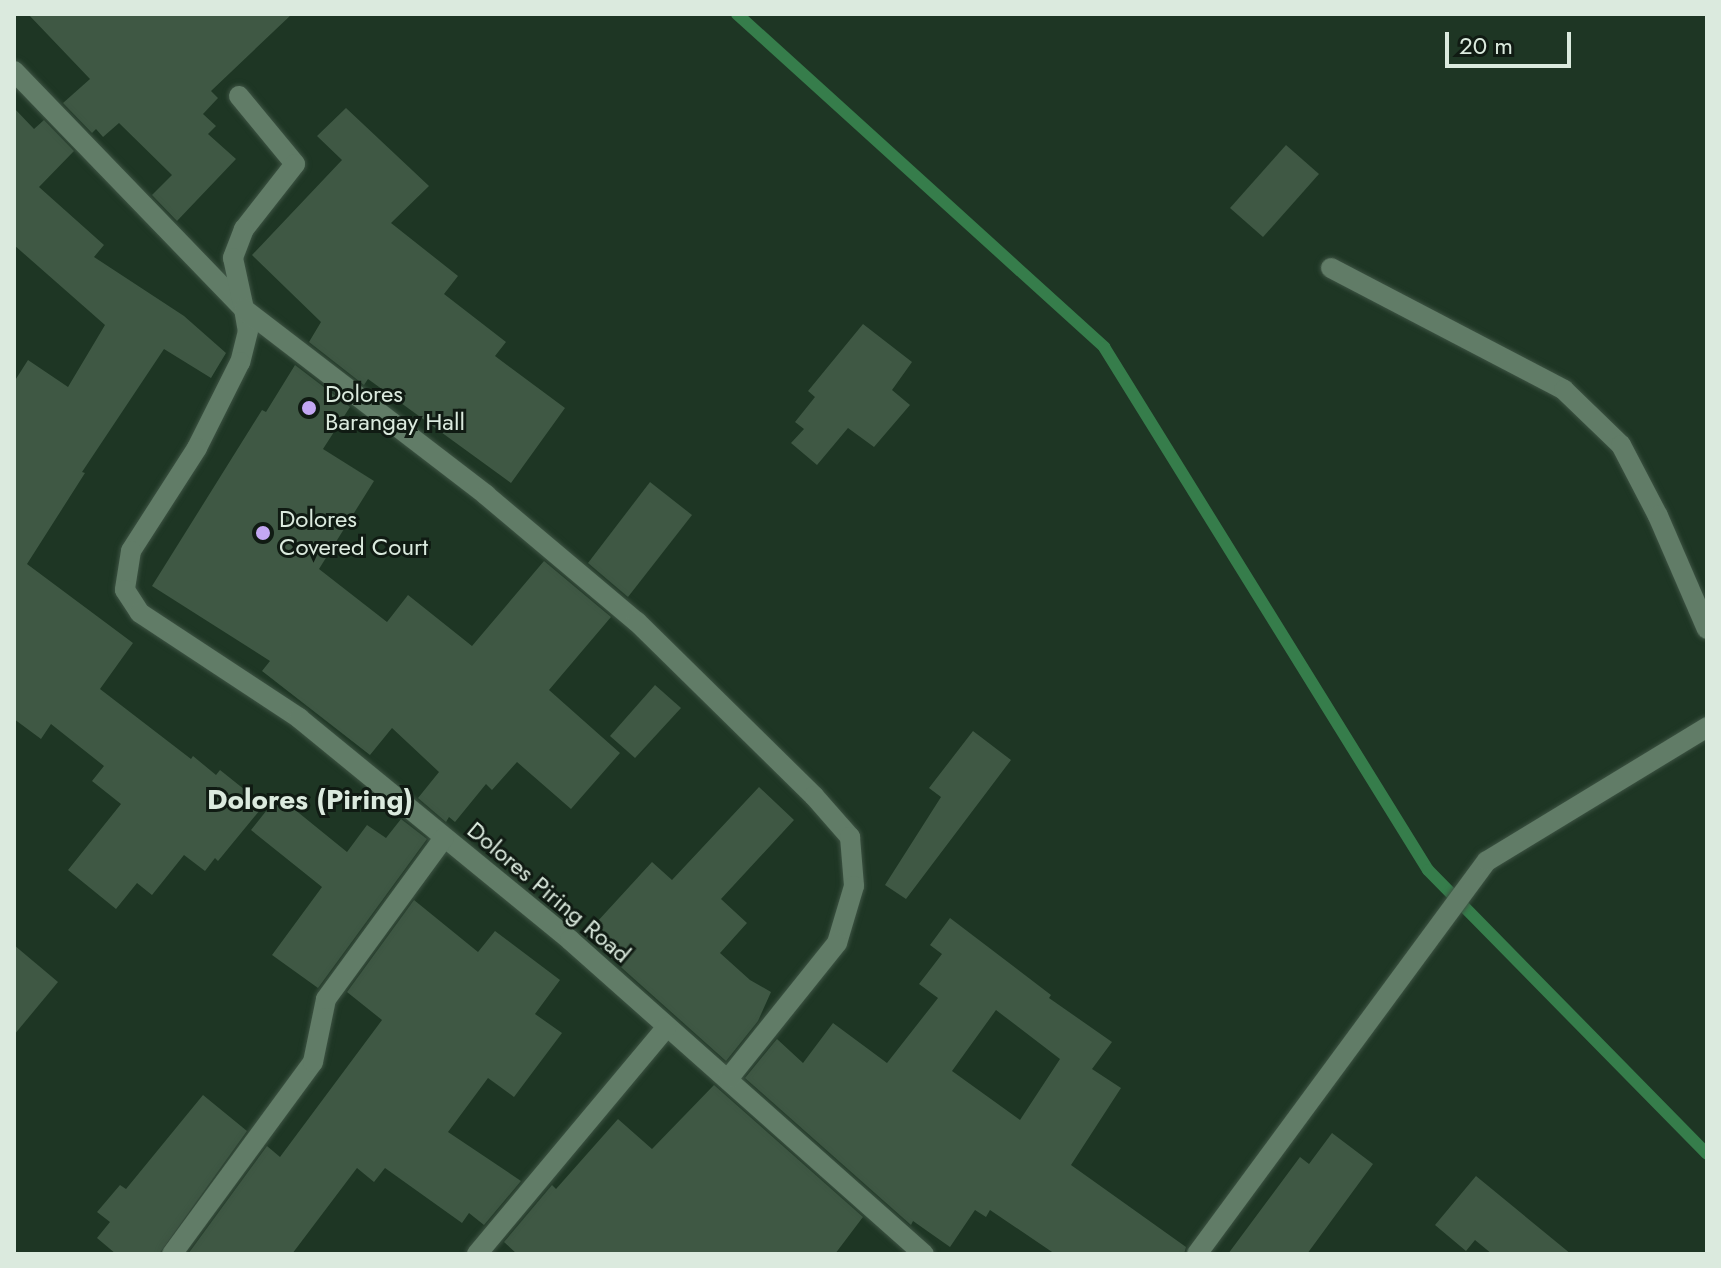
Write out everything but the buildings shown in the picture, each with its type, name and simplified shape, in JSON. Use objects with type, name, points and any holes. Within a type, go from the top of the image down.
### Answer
[{"type":"street","points":[[14,71],[244,309],[486,495],[637,622],[814,796],[850,837],[854,886],[837,943],[729,1078]]},
{"type":"street","points":[[239,96],[295,164],[244,229],[233,258],[244,309]]},
{"type":"street","points":[[1331,268],[1564,390],[1621,445],[1658,516],[1707,629]]},
{"type":"street","name":"Dolores Piring Road","points":[[244,309],[248,331],[240,362],[197,448],[131,551],[125,590],[140,613],[299,718],[570,940],[924,1254]]},
{"type":"street","points":[[1197,1254],[1487,861],[1707,727]]},
{"type":"street","points":[[172,1254],[313,1062],[326,999],[444,838]]},
{"type":"street","points":[[477,1254],[482,1243],[666,1028]]},
{"type":"waterway","points":[[737,14],[1104,347],[1428,870],[1707,1154]]},
{"type":"place","name":"Dolores Barangay Hall","points":[[309,408]]},
{"type":"place","name":"Dolores Covered Court","points":[[263,533]]},
{"type":"district","name":"Dolores (Piring)","points":[[310,800]]}]
